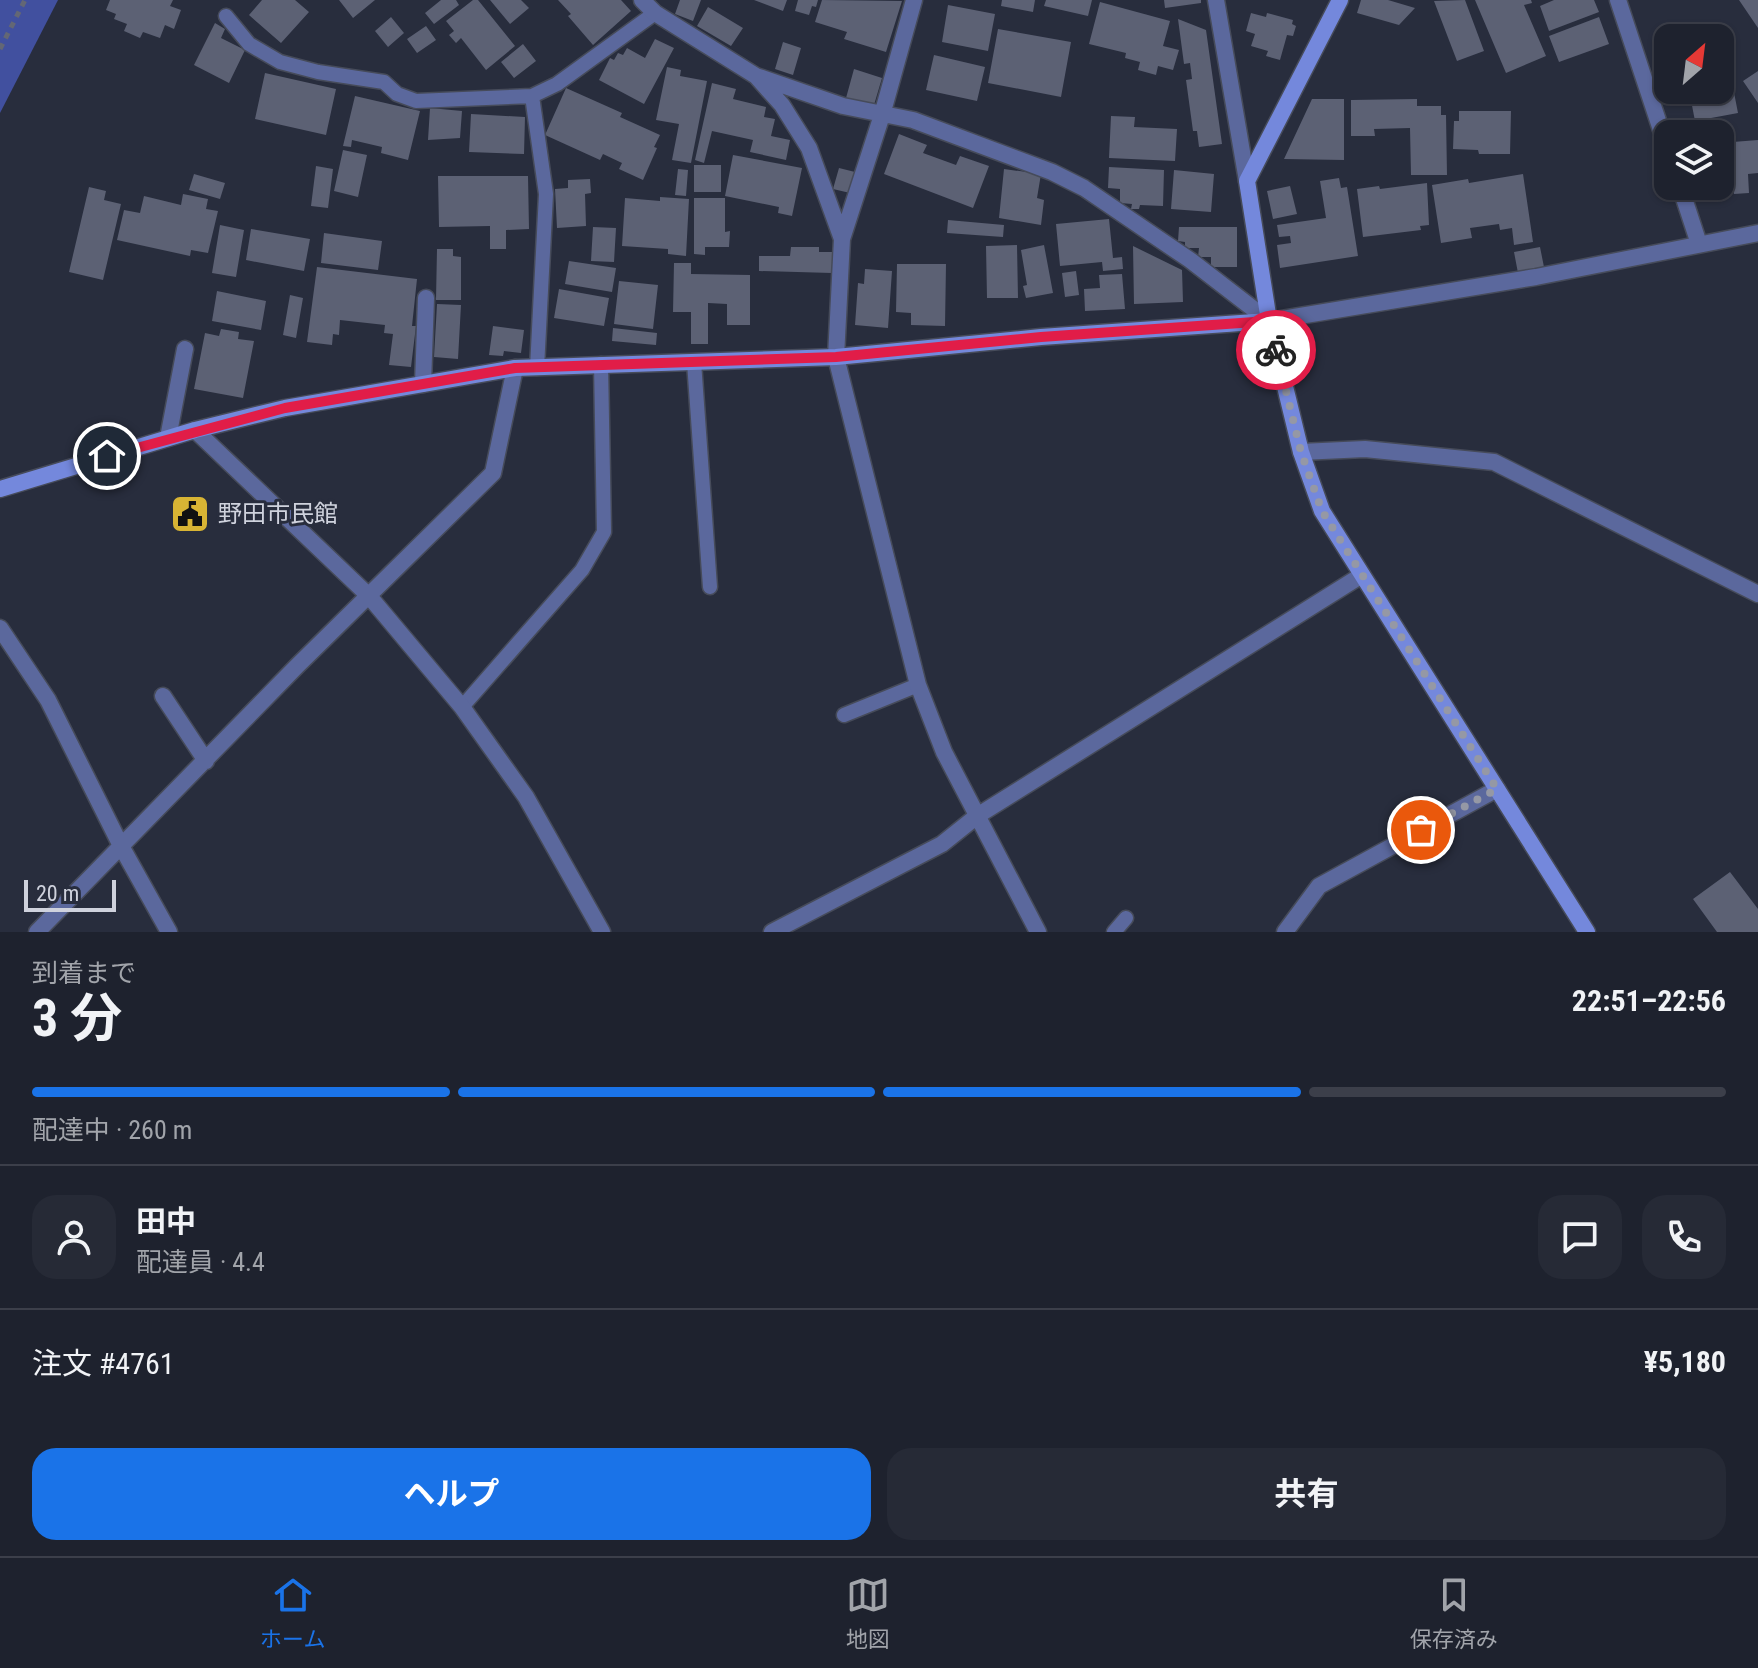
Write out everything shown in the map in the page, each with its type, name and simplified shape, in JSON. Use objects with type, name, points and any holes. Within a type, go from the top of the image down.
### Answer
[{"type":"street","points":[[642,0],[655,13],[756,76],[843,106],[913,120],[1052,172],[1084,188],[1190,260],[1269,321]]},
{"type":"street","points":[[914,0],[882,115],[842,239],[836,357],[918,685],[944,752],[1038,932]]},
{"type":"street","points":[[1216,0],[1269,321],[1301,452],[1322,511],[1587,932]]},
{"type":"street","points":[[1247,181],[1340,0]]},
{"type":"street","points":[[1618,0],[1658,120]]},
{"type":"street","points":[[756,76],[782,105],[809,148],[842,239]]},
{"type":"street","points":[[1685,200],[1699,244]]},
{"type":"street","points":[[0,489],[195,430],[285,408],[515,368],[836,357],[1041,337],[1269,321],[1536,277],[1758,233]]},
{"type":"street","points":[[423,384],[426,298]]},
{"type":"street","points":[[168,438],[185,349]]},
{"type":"street","points":[[37,932],[297,666],[493,473],[515,368]]},
{"type":"street","points":[[195,430],[369,596],[462,707],[526,797],[602,932]]},
{"type":"street","points":[[1301,452],[1365,449],[1494,462],[1758,594]]},
{"type":"street","points":[[772,932],[942,844],[977,816],[1362,575]]},
{"type":"street","points":[[0,628],[48,700],[121,846],[169,932]]},
{"type":"street","points":[[163,696],[206,761]]},
{"type":"street","points":[[1285,932],[1319,886],[1497,789]]},
{"type":"lane","points":[[226,16],[249,44],[280,62],[318,72],[384,82],[397,94],[416,101],[532,96],[557,84],[655,13]]},
{"type":"lane","points":[[532,96],[546,194],[537,368]]},
{"type":"lane","points":[[694,362],[710,587]]},
{"type":"lane","points":[[462,707],[582,570],[604,532],[601,364]]},
{"type":"lane","points":[[844,715],[918,685]]},
{"type":"lane","points":[[1114,932],[1126,918]]},
{"type":"path","points":[[0,49],[25,0]]},
{"type":"shaded area","points":[[0,0],[58,0],[0,113]]},
{"type":"building","points":[[110,0],[173,0],[170,6],[181,10],[174,29],[165,25],[160,38],[143,32],[140,38],[124,31],[127,24],[114,19],[116,14],[106,10]]},
{"type":"building","points":[[262,0],[295,0],[309,12],[281,43],[249,15]]},
{"type":"building","points":[[339,0],[375,0],[353,18]]},
{"type":"building","points":[[441,0],[456,0],[459,5],[434,24],[425,13]]},
{"type":"building","points":[[473,0],[478,0],[515,46],[486,70],[461,38],[456,43],[449,35],[454,31],[446,21]]},
{"type":"building","points":[[490,0],[521,0],[529,8],[510,24]]},
{"type":"building","points":[[558,0],[621,0],[631,11],[593,45]]},
{"type":"building","points":[[680,0],[701,0],[693,21],[675,14]]},
{"type":"building","points":[[754,0],[787,0],[783,11]]},
{"type":"building","points":[[798,0],[818,0],[809,15],[795,11]]},
{"type":"building","points":[[822,0],[902,1],[886,52],[844,39],[847,32],[815,22]]},
{"type":"building","points":[[1002,0],[1035,0],[1033,12],[1001,6]]},
{"type":"building","points":[[1046,0],[1092,0],[1088,16],[1044,6]]},
{"type":"building","points":[[1164,0],[1201,0],[1201,3],[1165,8]]},
{"type":"building","points":[[1361,0],[1388,0],[1415,8],[1399,25],[1357,13]]},
{"type":"building","points":[[1465,0],[1484,51],[1457,61],[1434,1]]},
{"type":"building","points":[[1475,0],[1531,0],[1532,3],[1524,5],[1546,56],[1506,73]]},
{"type":"building","points":[[1554,0],[1594,0],[1599,12],[1549,31],[1540,6]]},
{"type":"building","points":[[1739,0],[1758,0],[1758,28]]},
{"type":"building","points":[[1100,2],[1170,21],[1163,46],[1179,50],[1173,70],[1158,66],[1156,75],[1138,70],[1140,62],[1125,58],[1126,53],[1089,44]]},
{"type":"building","points":[[948,5],[995,14],[988,51],[942,42]]},
{"type":"building","points":[[708,7],[743,28],[731,46],[697,26]]},
{"type":"building","points":[[1251,13],[1266,17],[1267,13],[1293,20],[1292,24],[1296,26],[1293,36],[1287,35],[1280,60],[1266,56],[1268,51],[1251,46],[1255,34],[1246,31]]},
{"type":"building","points":[[391,17],[404,33],[388,47],[375,31]]},
{"type":"building","points":[[1599,17],[1609,44],[1559,62],[1549,36]]},
{"type":"building","points":[[1178,19],[1206,30],[1222,144],[1199,147],[1197,131],[1193,131],[1186,80],[1192,79],[1190,63],[1184,64]]},
{"type":"building","points":[[215,23],[225,29],[221,38],[245,50],[229,83],[194,65]]},
{"type":"building","points":[[426,26],[436,40],[417,53],[407,39]]},
{"type":"building","points":[[998,29],[1071,42],[1061,97],[988,83]]},
{"type":"building","points":[[655,39],[674,48],[644,104],[599,80],[610,58],[614,60],[618,53],[623,55],[627,48],[645,58]]},
{"type":"building","points":[[783,42],[801,48],[793,75],[775,69]]},
{"type":"building","points":[[523,44],[536,61],[514,78],[501,62]]},
{"type":"building","points":[[934,55],[985,67],[977,101],[926,90]]},
{"type":"building","points":[[667,67],[681,70],[680,76],[707,81],[691,163],[672,160],[679,124],[656,120]]},
{"type":"building","points":[[854,69],[882,78],[874,105],[846,98]]},
{"type":"building","points":[[1758,71],[1758,103],[1743,81]]},
{"type":"building","points":[[265,73],[336,89],[326,135],[255,119]]},
{"type":"building","points":[[712,83],[736,89],[733,99],[766,107],[764,117],[775,119],[771,136],[790,140],[786,160],[750,152],[753,140],[712,131],[704,163],[695,160]]},
{"type":"building","points":[[566,88],[622,113],[620,117],[660,135],[643,180],[619,169],[622,163],[603,154],[600,160],[545,135]]},
{"type":"building","points":[[1734,92],[1738,113],[1695,120],[1692,104],[1734,104]]},
{"type":"building","points":[[355,96],[420,111],[408,160],[381,153],[382,147],[352,140],[351,147],[343,146]]},
{"type":"building","points":[[1312,99],[1344,99],[1344,160],[1284,159]]},
{"type":"building","points":[[1417,99],[1417,106],[1441,106],[1441,115],[1446,115],[1447,175],[1411,175],[1410,128],[1374,129],[1375,136],[1351,136],[1351,100]]},
{"type":"building","points":[[430,108],[462,111],[460,138],[428,140]]},
{"type":"building","points":[[1459,111],[1511,111],[1510,154],[1479,154],[1478,150],[1453,149],[1454,121],[1459,121]]},
{"type":"building","points":[[471,114],[525,117],[524,154],[469,152]]},
{"type":"building","points":[[1111,116],[1135,117],[1134,127],[1177,129],[1175,161],[1109,158]]},
{"type":"building","points":[[899,134],[927,145],[923,153],[956,165],[960,156],[989,166],[973,208],[884,174]]},
{"type":"building","points":[[1758,140],[1758,173],[1748,174],[1749,193],[1734,194],[1734,142]]},
{"type":"building","points":[[343,150],[367,155],[358,197],[334,191]]},
{"type":"building","points":[[733,155],[802,168],[792,216],[778,213],[779,207],[725,196]]},
{"type":"building","points":[[694,165],[721,165],[721,192],[694,192]]},
{"type":"building","points":[[316,166],[333,169],[328,208],[311,206]]},
{"type":"building","points":[[1109,167],[1164,170],[1163,206],[1140,205],[1139,209],[1131,209],[1132,204],[1120,203],[1120,189],[1108,188]]},
{"type":"building","points":[[839,168],[855,172],[850,193],[833,189]]},
{"type":"building","points":[[678,169],[688,170],[686,196],[675,195]]},
{"type":"building","points":[[1004,169],[1041,174],[1037,198],[1044,200],[1041,225],[999,218]]},
{"type":"building","points":[[1174,170],[1214,174],[1211,212],[1171,209]]},
{"type":"building","points":[[194,174],[225,183],[220,199],[189,190]]},
{"type":"building","points":[[1523,174],[1533,242],[1514,245],[1512,228],[1500,230],[1499,224],[1470,228],[1472,238],[1441,243],[1432,185],[1468,179],[1469,183]]},
{"type":"building","points":[[438,176],[528,176],[529,229],[506,230],[506,249],[490,249],[490,226],[439,227]]},
{"type":"building","points":[[1339,178],[1341,188],[1347,187],[1358,256],[1280,268],[1277,245],[1291,243],[1290,236],[1279,237],[1277,225],[1326,218],[1320,181]]},
{"type":"building","points":[[590,179],[591,193],[585,194],[586,226],[557,228],[555,189],[568,188],[568,180]]},
{"type":"building","points":[[1427,183],[1429,225],[1420,226],[1421,230],[1363,237],[1357,189]]},
{"type":"building","points":[[1290,186],[1297,214],[1273,219],[1267,191]]},
{"type":"building","points":[[89,187],[106,191],[104,200],[121,204],[103,280],[69,272]]},
{"type":"building","points":[[183,194],[208,199],[206,209],[218,211],[208,253],[191,250],[190,256],[117,240],[124,210],[140,213],[144,196],[181,205]]},
{"type":"building","points":[[660,197],[689,199],[686,256],[668,254],[668,249],[622,246],[625,198],[660,201]]},
{"type":"building","points":[[694,198],[725,198],[725,232],[730,231],[729,247],[705,247],[705,255],[694,254]]},
{"type":"building","points":[[1109,219],[1113,258],[1122,257],[1123,269],[1103,271],[1102,262],[1060,266],[1056,224]]},
{"type":"building","points":[[948,220],[1004,225],[1003,237],[947,233]]},
{"type":"building","points":[[220,225],[244,230],[236,277],[212,273]]},
{"type":"building","points":[[593,227],[616,228],[614,262],[591,261]]},
{"type":"building","points":[[1179,227],[1237,227],[1237,267],[1211,267],[1211,257],[1198,257],[1199,248],[1185,248],[1185,242],[1178,241]]},
{"type":"building","points":[[251,229],[310,239],[304,271],[246,260]]},
{"type":"building","points":[[324,233],[382,241],[378,270],[321,263]]},
{"type":"building","points":[[1017,245],[1018,298],[987,298],[986,246]]},
{"type":"building","points":[[1044,245],[1053,293],[1026,298],[1021,250]]},
{"type":"building","points":[[1133,246],[1182,270],[1183,302],[1134,304]]},
{"type":"building","points":[[791,247],[819,247],[819,252],[832,252],[832,273],[759,271],[759,256],[790,256]]},
{"type":"building","points":[[1540,247],[1544,267],[1518,273],[1514,252]]},
{"type":"building","points":[[437,249],[453,249],[453,256],[461,257],[461,300],[436,300]]},
{"type":"building","points":[[569,261],[616,268],[612,292],[565,284]]},
{"type":"building","points":[[674,263],[691,263],[691,274],[750,275],[750,325],[727,325],[727,304],[708,303],[708,344],[691,344],[691,312],[673,312]]},
{"type":"building","points":[[897,264],[946,264],[945,326],[911,325],[911,313],[896,312]]},
{"type":"building","points":[[317,267],[417,279],[411,367],[389,365],[393,334],[384,333],[385,325],[340,320],[339,335],[333,334],[332,345],[307,342]]},
{"type":"building","points":[[865,269],[892,271],[888,328],[855,325],[858,283],[864,284]]},
{"type":"building","points":[[1076,271],[1079,295],[1065,297],[1062,273]]},
{"type":"building","points":[[1122,274],[1125,309],[1085,311],[1084,289],[1100,288],[1099,275]]},
{"type":"building","points":[[619,281],[658,285],[653,329],[614,324]]},
{"type":"building","points":[[559,289],[609,298],[604,326],[554,318]]},
{"type":"building","points":[[217,291],[266,301],[261,330],[212,321]]},
{"type":"building","points":[[290,295],[303,298],[296,338],[283,335]]},
{"type":"building","points":[[437,304],[461,305],[458,359],[434,357]]},
{"type":"building","points":[[493,326],[524,330],[521,353],[504,351],[503,356],[489,355]]},
{"type":"building","points":[[613,328],[657,333],[656,345],[612,341]]},
{"type":"building","points":[[221,329],[239,332],[238,339],[254,341],[243,398],[194,389],[205,333],[219,336]]},
{"type":"building","points":[[1730,872],[1758,909],[1758,932],[1717,932],[1693,899]]},
{"type":"way so far","points":[[1276,350],[1301,452],[1322,511],[1497,789],[1421,830]]},
{"type":"place","name":"野田市民館","points":[[190,514]]},
{"type":"route","points":[[107,456],[285,408],[515,368],[836,357],[1041,337],[1269,321],[1276,350]]}]
